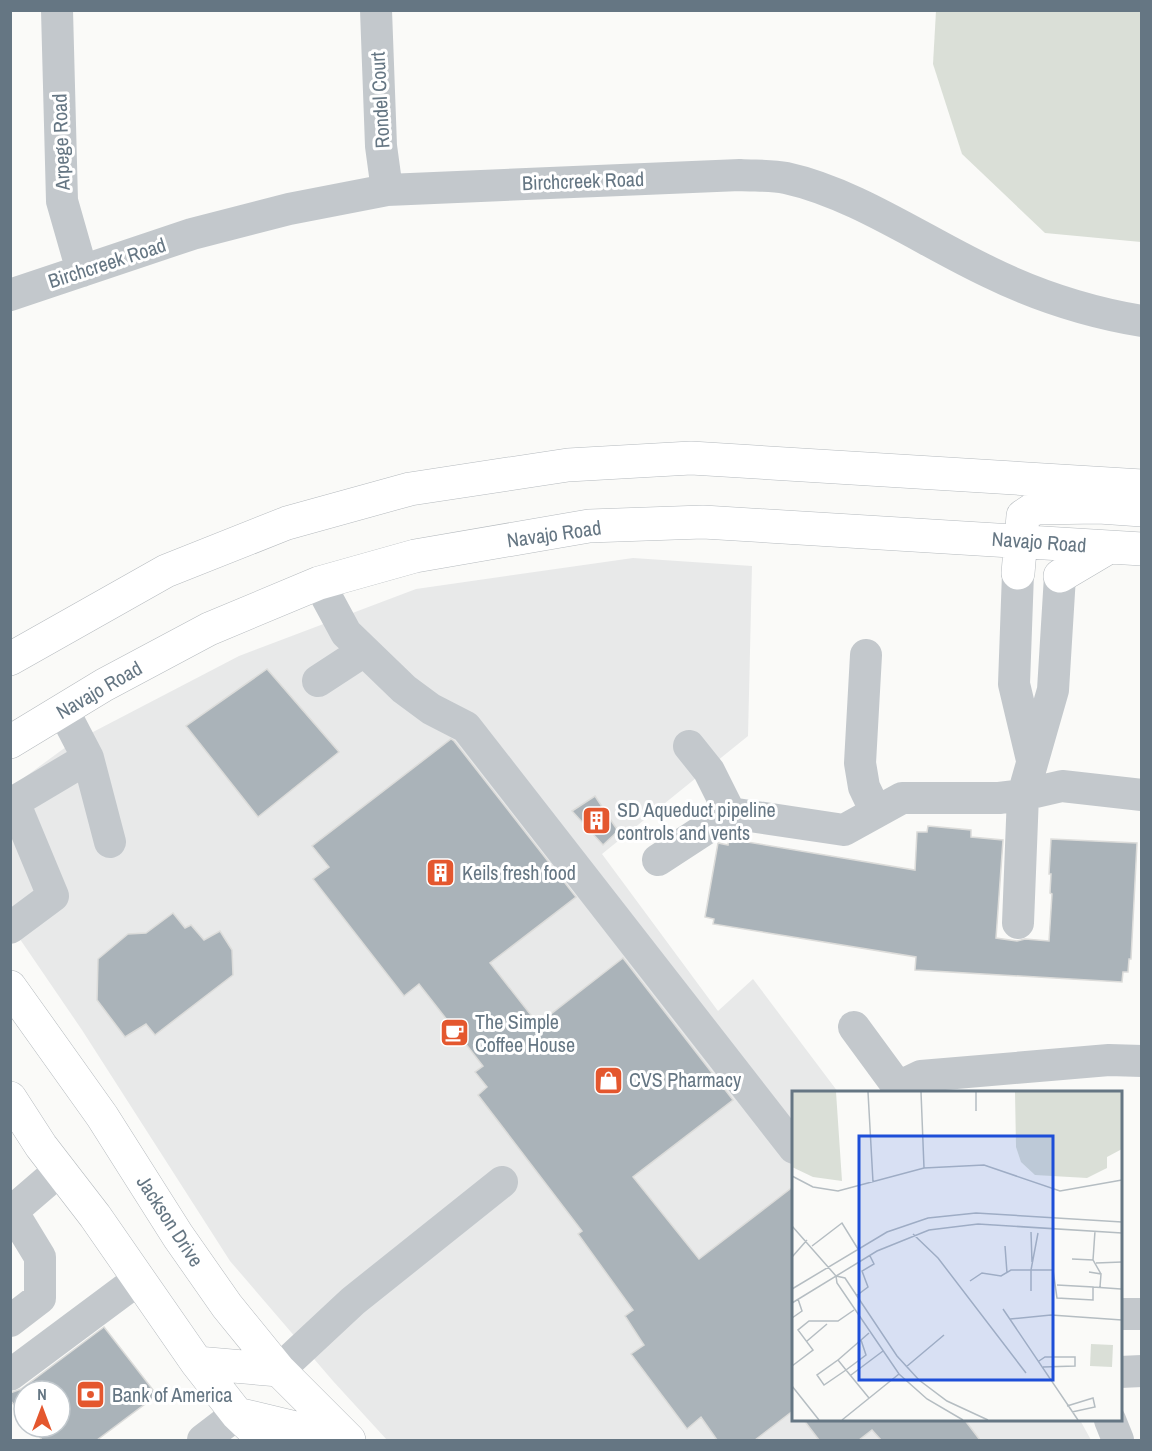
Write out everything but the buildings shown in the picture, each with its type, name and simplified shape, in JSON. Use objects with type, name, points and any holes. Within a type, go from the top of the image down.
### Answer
[{"type":"main road","points":[[10,659],[166,571],[288,522],[410,489],[568,465],[691,458],[1142,486]]},
{"type":"main road","points":[[1019,557],[1023,516],[1035,508],[1099,507],[1142,510]]},
{"type":"main road","name":"Navajo Road","points":[[10,742],[104,685],[209,630],[293,592],[415,556],[589,526],[703,522],[1019,557],[1109,547],[1142,549]]},
{"type":"main road","points":[[1060,576],[1109,547]]},
{"type":"main road","name":"Jackson Drive","points":[[10,987],[102,1116],[178,1236],[227,1306],[279,1370],[349,1440]]},
{"type":"main road","points":[[10,1098],[41,1146],[95,1216],[197,1363],[237,1414],[264,1440]]},
{"type":"main road","points":[[197,1363],[279,1370]]},
{"type":"main road","points":[[237,1414],[300,1429],[332,1440]]},
{"type":"street","name":"Arpege Road","points":[[57,10],[62,201],[82,271]]},
{"type":"street","name":"Rondel Court","points":[[376,10],[381,146],[387,190]]},
{"type":"street","name":"Birchcreek Road","points":[[10,295],[192,234],[267,214],[387,190],[740,175],[785,178],[838,195],[1028,290],[1068,304],[1142,321]]},
{"type":"street","points":[[1019,557],[1014,684],[1032,760]]},
{"type":"street","points":[[1018,923],[1023,795],[1053,690],[1060,576]]},
{"type":"street","points":[[320,583],[345,633],[404,689],[431,709],[466,727],[792,1145]]},
{"type":"street","points":[[1015,645],[1021,659],[1035,665],[1049,660],[1055,646]]},
{"type":"street","points":[[318,681],[364,651]]},
{"type":"street","points":[[866,655],[860,763],[864,787],[876,812]]},
{"type":"street","points":[[63,710],[88,758],[110,842]]},
{"type":"street","points":[[688,746],[709,771],[730,813]]},
{"type":"street","points":[[10,928],[53,896],[14,802],[88,758]]},
{"type":"street","points":[[658,860],[730,813],[844,830],[902,798],[999,798],[1062,786],[1142,795]]},
{"type":"street","points":[[854,1027],[898,1090],[921,1076],[1109,1060],[1142,1061]]},
{"type":"street","points":[[10,1321],[40,1298],[40,1257],[11,1212],[60,1170]]},
{"type":"street","points":[[279,1370],[353,1301],[502,1182]]},
{"type":"street","points":[[10,1375],[139,1279]]},
{"type":"street","points":[[1122,1314],[1142,1314]]},
{"type":"street","points":[[1122,1372],[1142,1371]]},
{"type":"street","points":[[203,1440],[237,1414]]},
{"type":"street","points":[[1111,1421],[1118,1440]]},
{"type":"shaded area","points":[[936,11],[1141,11],[1141,242],[1045,233],[962,154],[933,64]]},
{"type":"shaded area","points":[[633,558],[752,566],[748,736],[602,854],[718,1011],[753,979],[837,1091],[792,1091],[792,1421],[1081,1421],[1091,1440],[387,1440],[230,1261],[82,1030],[11,926],[10,788],[70,744],[239,656],[416,589]]},
{"type":"place","name":"SD Aqueduct pipeline controls and vents","points":[[596,821]]},
{"type":"place","name":"Keils fresh food","points":[[441,873]]},
{"type":"place","name":"The Simple Coffee House","points":[[454,1033]]},
{"type":"place","name":"CVS Pharmacy","points":[[608,1080]]},
{"type":"place","name":"Bank of America","points":[[91,1395]]}]
